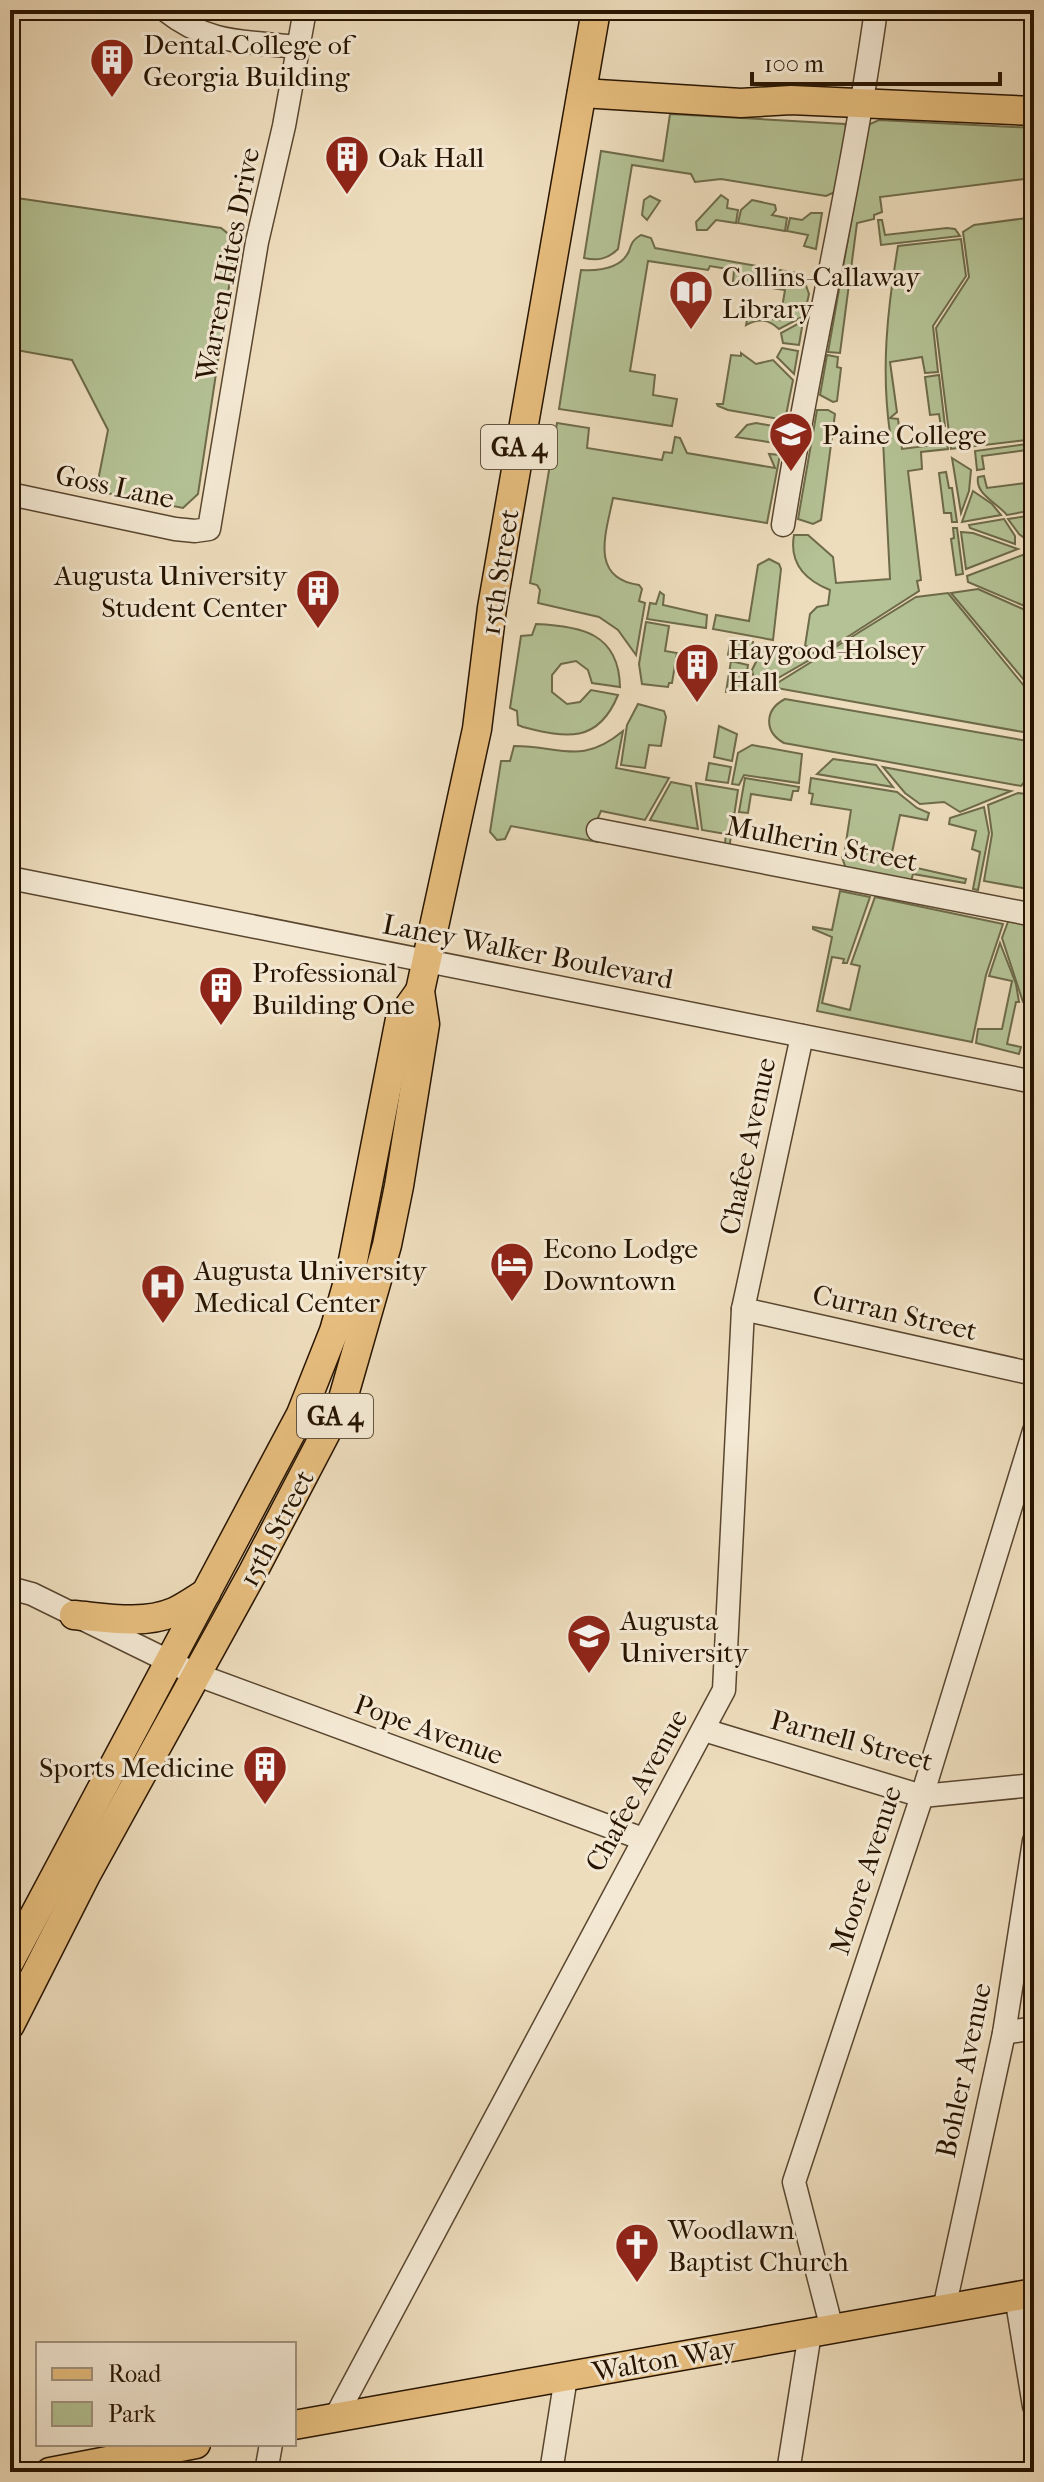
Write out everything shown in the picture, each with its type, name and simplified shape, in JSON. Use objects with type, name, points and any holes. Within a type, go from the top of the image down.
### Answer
[{"type":"main road","name":"15th Street","points":[[10,1961],[183,1668],[318,1450],[342,1402],[387,1245],[399,1186],[425,1024],[420,991],[477,729],[492,608],[596,10]]},
{"type":"main road","points":[[582,93],[741,103],[791,100],[1034,111]]},
{"type":"main road","name":"15th Street","points":[[10,2025],[86,1875],[183,1668],[207,1593],[301,1414],[334,1331],[351,1271],[400,1019],[420,991]]},
{"type":"main road","points":[[355,1358],[359,1311],[382,1210],[380,1198],[370,1180]]},
{"type":"main road","points":[[74,1615],[130,1620],[161,1616],[177,1611],[207,1593]]},
{"type":"main road","name":"Walton Way","points":[[296,2425],[1025,2295]]},
{"type":"main road","points":[[50,2472],[186,2446]]},
{"type":"street","points":[[165,10],[198,32],[222,39],[298,47]]},
{"type":"street","name":"Warren Hites Drive","points":[[209,529],[257,242],[284,126],[305,10]]},
{"type":"street","points":[[783,525],[797,438],[863,105],[876,10]]},
{"type":"street","name":"Goss Lane","points":[[10,494],[175,529],[209,529]]},
{"type":"street","name":"Mulherin Street","points":[[598,830],[1034,915]]},
{"type":"street","name":"Laney Walker Boulevard","points":[[10,878],[1034,1082]]},
{"type":"street","name":"Chafee Avenue","points":[[335,2418],[724,1690],[743,1309],[802,1036]]},
{"type":"street","name":"Curran Street","points":[[743,1309],[1034,1374]]},
{"type":"street","name":"Moore Avenue","points":[[788,2472],[821,2331],[794,2182],[922,1796],[1034,1431]]},
{"type":"street","name":"Pope Avenue","points":[[10,1588],[32,1594],[183,1668],[643,1839]]},
{"type":"street","name":"Parnell Street","points":[[704,1730],[922,1796],[1034,1785]]},
{"type":"street","name":"Bohler Avenue","points":[[944,2309],[1004,2033],[1034,1841]]},
{"type":"street","points":[[1004,2033],[1034,2028]]},
{"type":"street","points":[[1025,2295],[1034,2406]]},
{"type":"street","points":[[551,2472],[566,2377]]},
{"type":"street","points":[[266,2472],[271,2446]]},
{"type":"green space","points":[[670,114],[845,124],[835,192],[826,196],[721,179],[695,182],[691,174],[632,165],[618,249],[602,258],[584,258],[601,151],[663,161]]},
{"type":"green space","points":[[879,120],[1034,128],[1034,183],[1033,178],[880,197],[882,212],[874,215],[874,219],[857,223],[840,353],[828,352],[867,131],[870,124]]},
{"type":"green space","points":[[721,195],[728,200],[727,208],[738,210],[736,223],[716,220],[707,230],[697,230],[696,222]]},
{"type":"green space","points":[[650,196],[660,201],[647,220],[642,215],[644,200]]},
{"type":"green space","points":[[10,197],[221,228],[236,240],[198,494],[183,508],[96,491],[108,430],[72,360],[10,349]]},
{"type":"green space","points":[[752,200],[775,205],[772,215],[787,218],[785,231],[738,223],[741,210]]},
{"type":"green space","points":[[811,213],[822,213],[816,249],[804,246],[808,235],[787,231],[790,218],[802,220]]},
{"type":"green space","points":[[1034,217],[1034,439],[951,449],[936,328],[969,277],[963,232],[974,225]]},
{"type":"green space","points":[[878,220],[882,220],[885,235],[947,228],[955,229],[960,236],[881,245]]},
{"type":"green space","points":[[641,235],[651,238],[655,248],[802,274],[809,294],[804,316],[779,329],[763,321],[746,325],[747,320],[738,319],[738,314],[780,320],[785,290],[733,282],[734,270],[710,266],[708,270],[648,261],[630,371],[655,375],[653,395],[677,399],[672,426],[559,409],[581,270],[602,269],[621,262]]},
{"type":"green space","points":[[961,239],[966,276],[933,326],[938,372],[925,373],[922,357],[890,362],[897,412],[890,418],[898,419],[902,449],[934,445],[933,434],[946,431],[948,449],[921,452],[922,469],[908,471],[921,580],[917,581],[919,591],[827,650],[805,646],[810,614],[817,607],[828,605],[830,590],[806,576],[801,569],[794,554],[794,535],[808,535],[833,557],[836,583],[890,579],[883,440],[890,433],[886,341],[898,246]]},
{"type":"green space","points":[[803,321],[799,345],[783,343],[781,333]]},
{"type":"green space","points":[[782,348],[798,351],[794,374],[777,357]]},
{"type":"green space","points":[[741,353],[756,364],[773,360],[793,380],[785,420],[718,406],[723,404],[731,355],[741,356]]},
{"type":"green space","points":[[827,355],[838,357],[837,367],[841,368],[837,401],[833,402],[820,395]]},
{"type":"green space","points":[[939,375],[945,426],[941,427],[939,414],[930,415],[925,377]]},
{"type":"green space","points":[[817,410],[835,414],[821,520],[813,524],[798,519]]},
{"type":"green space","points":[[557,423],[589,428],[587,448],[662,460],[664,452],[672,453],[675,437],[680,438],[687,453],[775,468],[769,454],[780,455],[767,523],[613,498],[605,539],[607,564],[623,581],[639,585],[642,589],[639,601],[645,603],[636,655],[618,630],[599,617],[538,603],[540,590],[530,583]]},
{"type":"green space","points":[[756,423],[784,428],[781,444],[736,437],[747,425]]},
{"type":"green space","points":[[1034,443],[1034,449],[982,456],[984,469],[977,470],[975,451]]},
{"type":"green space","points":[[952,458],[971,470],[969,491],[961,513]]},
{"type":"green space","points":[[946,472],[949,488],[952,488],[957,522],[952,522],[951,513],[944,513],[939,473]]},
{"type":"green space","points":[[984,476],[987,488],[1034,482],[1034,510],[1007,515],[980,488],[978,477]]},
{"type":"green space","points":[[973,491],[992,504],[1001,515],[962,522]]},
{"type":"green space","points":[[1034,515],[1034,534],[1027,540],[1008,519]]},
{"type":"green space","points":[[1004,519],[1015,536],[1015,544],[969,525]]},
{"type":"green space","points":[[953,528],[957,528],[963,574],[956,575],[951,539],[954,538]]},
{"type":"green space","points":[[961,532],[973,533],[1018,549],[966,569]]},
{"type":"green space","points":[[1028,553],[1034,558],[1034,610],[968,582],[967,576]]},
{"type":"green space","points":[[769,559],[779,564],[781,569],[773,640],[713,629],[716,615],[749,621],[758,565]]},
{"type":"green space","points":[[978,589],[1034,614],[1034,692],[951,593]]},
{"type":"green space","points":[[660,592],[664,595],[663,605],[707,615],[706,628],[647,619],[650,603],[656,604]]},
{"type":"green space","points":[[948,593],[1034,698],[1034,734],[771,687],[916,597]]},
{"type":"green space","points":[[646,622],[669,626],[665,651],[677,653],[672,683],[668,687],[642,684],[639,664]]},
{"type":"green space","points":[[536,624],[582,631],[605,644],[613,655],[620,687],[592,683],[588,670],[576,661],[561,664],[552,675],[552,692],[567,704],[580,702],[591,690],[618,695],[610,711],[590,730],[567,735],[518,725],[517,711],[510,708],[521,636],[532,635]]},
{"type":"green space","points":[[731,638],[753,642],[750,659],[728,655]]},
{"type":"green space","points":[[771,645],[820,654],[764,686],[754,679],[752,670],[760,654]]},
{"type":"green space","points":[[731,661],[748,665],[744,691],[726,692]]},
{"type":"green space","points":[[785,699],[1034,742],[1034,771],[1021,786],[784,743],[773,733],[769,721],[773,709]]},
{"type":"green space","points":[[638,704],[664,711],[666,717],[661,746],[649,745],[645,768],[621,765],[627,725]]},
{"type":"green space","points":[[719,726],[737,734],[732,761],[714,757]]},
{"type":"green space","points":[[623,731],[616,768],[669,778],[645,820],[601,811],[596,822],[598,842],[511,826],[505,839],[497,840],[490,832],[501,761],[510,761],[514,746],[582,751],[608,742]]},
{"type":"green space","points":[[752,745],[802,754],[799,783],[744,775],[739,785],[732,784],[738,753]]},
{"type":"green space","points":[[833,759],[876,765],[893,787],[817,774]]},
{"type":"green space","points":[[709,763],[731,767],[728,783],[706,780]]},
{"type":"green space","points":[[883,767],[1011,791],[960,812],[944,802],[920,804],[905,793]]},
{"type":"green space","points":[[745,778],[799,787],[798,791],[793,791],[791,800],[751,794],[748,813],[739,812]]},
{"type":"green space","points":[[811,778],[897,792],[917,808],[929,813],[927,820],[900,815],[890,862],[966,879],[965,883],[913,874],[910,885],[848,875],[842,857],[851,810],[811,804]]},
{"type":"green space","points":[[671,782],[691,786],[698,829],[650,820]]},
{"type":"green space","points":[[696,783],[738,790],[729,849],[725,843],[726,834],[702,830]]},
{"type":"green space","points":[[1018,793],[1034,795],[1034,890],[984,881],[992,834],[988,805]]},
{"type":"green space","points":[[984,807],[989,833],[978,890],[973,889],[980,852],[972,849],[976,831],[949,824],[950,818]]},
{"type":"green space","points":[[840,891],[870,897],[847,963],[843,963],[844,959],[832,957],[822,1003],[850,1010],[860,966],[851,964],[875,897],[1003,924],[986,975],[972,1042],[817,1011],[832,937],[813,927],[832,930]]},
{"type":"green space","points":[[1009,919],[1034,923],[1034,1005],[1023,1002],[1002,938]]},
{"type":"green space","points":[[1000,943],[1016,984],[1019,1002],[1016,1002],[1007,1044],[1021,1047],[1019,1054],[976,1043],[978,1029],[1002,1029],[1012,981],[989,976]]},
{"type":"place","name":"Dental College of Georgia Building","points":[[112,99]]},
{"type":"place","name":"Oak Hall","points":[[347,196]]},
{"type":"place","name":"Collins-Callaway Library","points":[[691,331]]},
{"type":"place","name":"Paine College","points":[[791,473]]},
{"type":"place","name":"Augusta University Student Center","points":[[318,630]]},
{"type":"place","name":"Haygood-Holsey Hall","points":[[697,704]]},
{"type":"place","name":"Professional Building One","points":[[221,1027]]},
{"type":"place","name":"Econo Lodge Downtown","points":[[512,1303]]},
{"type":"place","name":"Augusta University Medical Center","points":[[163,1325]]},
{"type":"place","name":"Augusta University","points":[[589,1675]]},
{"type":"place","name":"Sports Medicine","points":[[265,1806]]},
{"type":"place","name":"Woodlawn Baptist Church","points":[[637,2284]]}]
